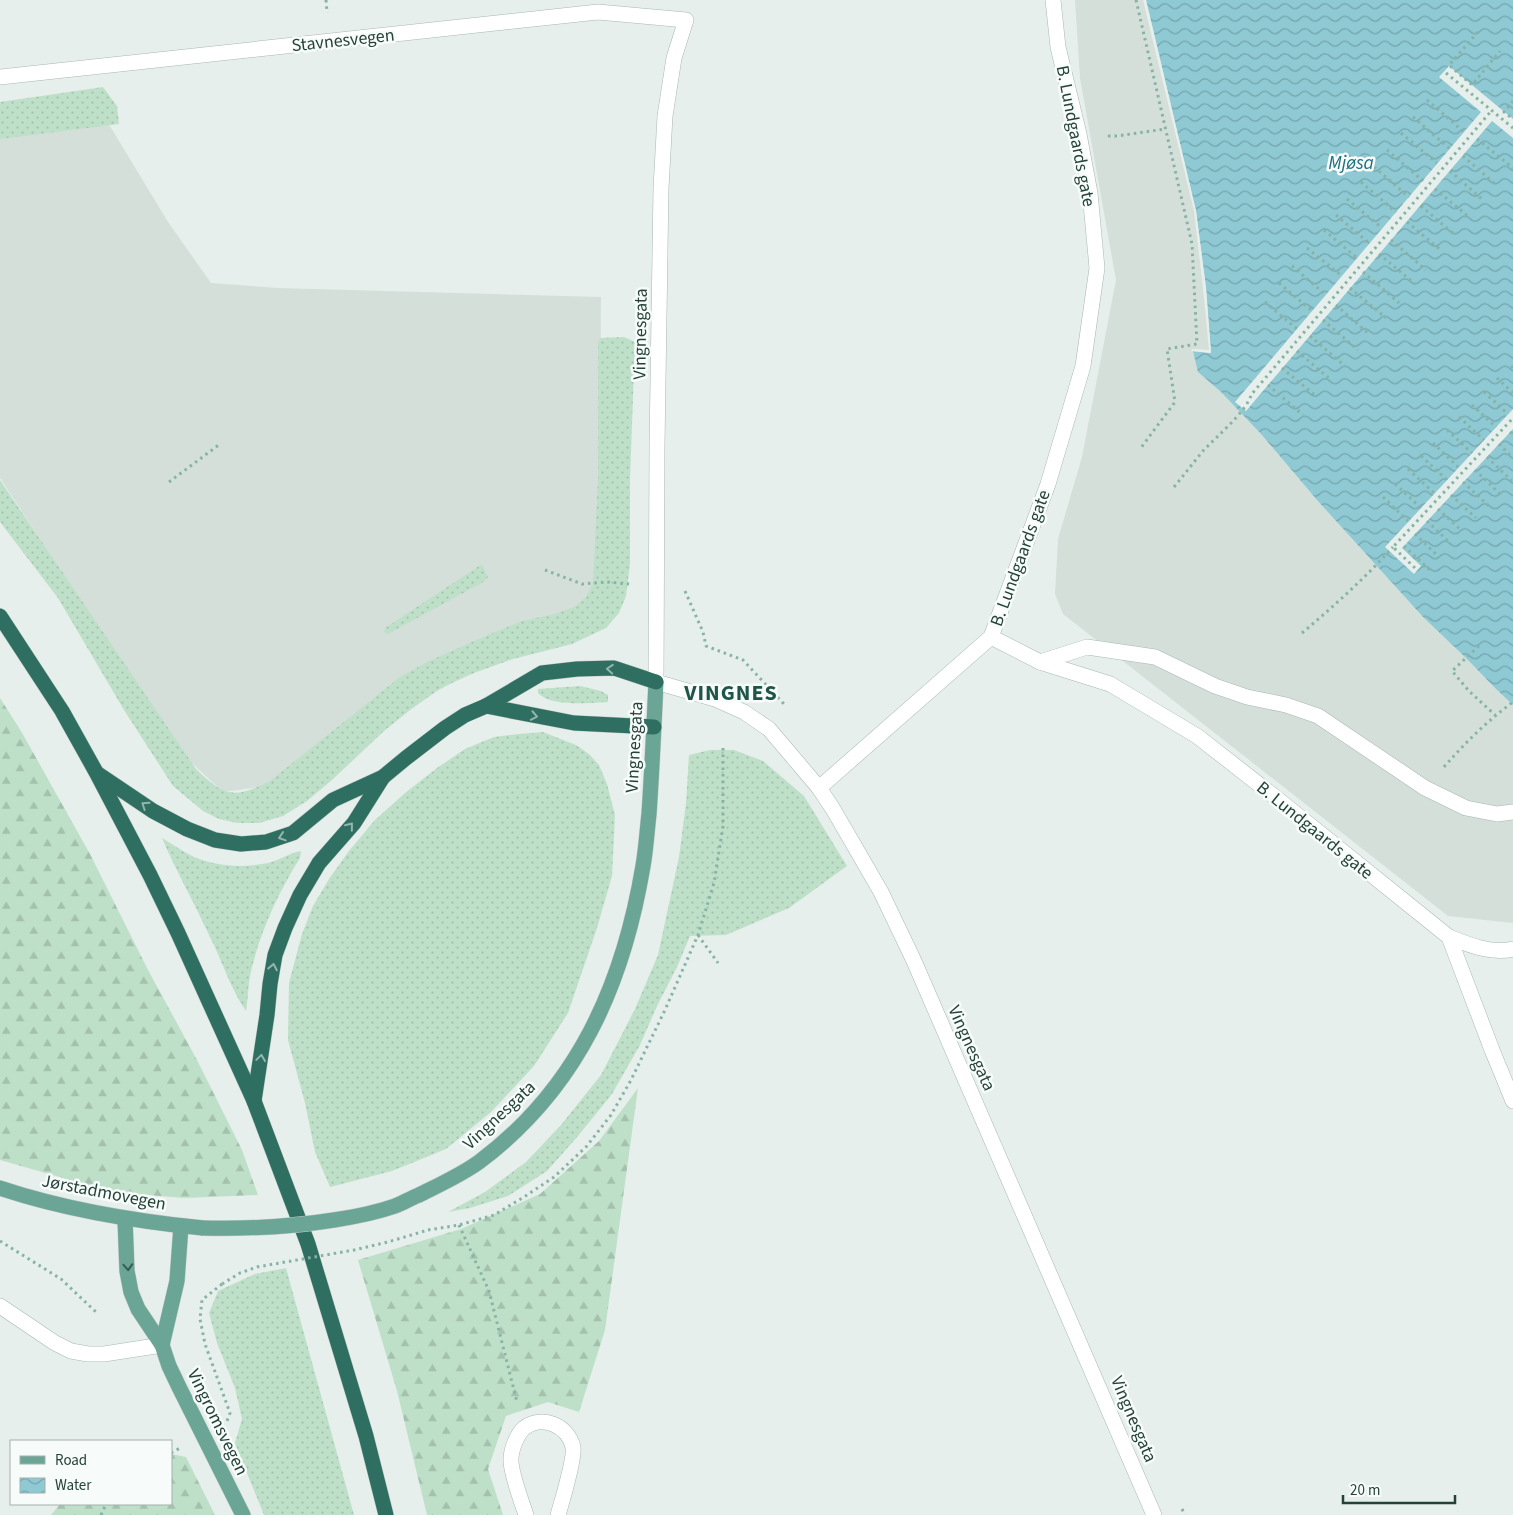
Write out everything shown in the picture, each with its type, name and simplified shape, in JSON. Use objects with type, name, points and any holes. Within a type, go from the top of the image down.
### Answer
[{"type":"highway","points":[[0,616],[62,711],[150,875],[254,1101],[308,1244],[366,1436],[386,1515]]},
{"type":"highway","points":[[96,772],[153,811],[187,829],[214,840],[241,844],[266,842],[293,833],[333,800],[383,777],[445,728],[465,715],[486,706],[542,673],[577,668],[614,668],[656,682]]},
{"type":"highway","points":[[486,706],[574,723],[654,727]]},
{"type":"highway","points":[[254,1101],[275,955],[285,928],[300,894],[319,863],[354,822],[383,777]]},
{"type":"main road","name":"Vingnesgata","points":[[203,1228],[244,1229],[324,1222],[359,1216],[394,1206],[453,1178],[478,1163],[530,1117],[556,1087],[596,1023],[626,947],[643,865],[652,778],[656,682]]},
{"type":"main road","name":"Jørstadmovegen","points":[[0,1188],[52,1203],[125,1218],[203,1228]]},
{"type":"main road","name":"Vingromsvegen","points":[[125,1218],[127,1271],[131,1292],[138,1309],[162,1345],[179,1387],[243,1515]]},
{"type":"main road","points":[[162,1345],[177,1281],[181,1226]]},
{"type":"street","name":"B. Lundgaards gate","points":[[1053,0],[1058,47],[1080,134],[1090,193],[1096,268],[1083,366],[1048,484],[991,637],[1040,662],[1110,684],[1197,736],[1449,936],[1473,947],[1504,951],[1513,949]]},
{"type":"street","name":"Stavnesvegen","points":[[0,77],[598,12],[686,20]]},
{"type":"street","name":"Vingnesgata","points":[[686,20],[674,58],[665,116],[661,188],[656,682],[715,700],[744,712],[769,729],[819,788],[833,809],[881,892],[914,961],[1154,1515]]},
{"type":"street","points":[[819,788],[991,637]]},
{"type":"street","points":[[1040,662],[1088,647],[1156,657],[1215,686],[1247,698],[1286,705],[1318,716],[1425,788],[1466,808],[1497,814],[1513,812]]},
{"type":"street","points":[[1449,936],[1513,1101]]},
{"type":"street","points":[[0,1306],[71,1351],[104,1354],[162,1345]]},
{"type":"street","points":[[526,1515],[510,1460],[515,1442],[524,1428],[537,1423],[549,1422],[560,1428],[568,1437],[573,1449],[568,1481],[558,1515]]},
{"type":"path","points":[[1136,0],[1192,244],[1198,344],[1167,349],[1175,402],[1140,449]]},
{"type":"path","points":[[1478,32],[1449,66],[1472,84],[1500,51]]},
{"type":"path","points":[[1446,73],[1513,128]]},
{"type":"path","points":[[1427,100],[1464,132]]},
{"type":"path","points":[[1513,101],[1504,112],[1513,119]]},
{"type":"path","points":[[1174,488],[1203,452],[1250,400],[1251,395],[1492,110]]},
{"type":"path","points":[[1413,117],[1450,149]]},
{"type":"path","points":[[1080,134],[1117,136],[1165,129]]},
{"type":"path","points":[[1401,133],[1437,164]]},
{"type":"path","points":[[1478,139],[1513,168]]},
{"type":"path","points":[[1387,150],[1423,181]]},
{"type":"path","points":[[1463,156],[1495,184]]},
{"type":"path","points":[[1374,168],[1409,197]]},
{"type":"path","points":[[1450,171],[1484,201]]},
{"type":"path","points":[[1361,182],[1396,212]]},
{"type":"path","points":[[1435,188],[1469,217]]},
{"type":"path","points":[[1347,199],[1382,228]]},
{"type":"path","points":[[1421,206],[1455,235]]},
{"type":"path","points":[[1336,215],[1369,244]]},
{"type":"path","points":[[1407,222],[1442,251]]},
{"type":"path","points":[[1324,230],[1357,258]]},
{"type":"path","points":[[1391,240],[1426,270]]},
{"type":"path","points":[[1307,248],[1342,276]]},
{"type":"path","points":[[1379,254],[1415,284]]},
{"type":"path","points":[[1292,266],[1326,295]]},
{"type":"path","points":[[1363,272],[1399,302]]},
{"type":"path","points":[[1279,283],[1312,311]]},
{"type":"path","points":[[1350,288],[1386,318]]},
{"type":"path","points":[[1265,302],[1297,329]]},
{"type":"path","points":[[1336,305],[1370,335]]},
{"type":"path","points":[[1323,320],[1358,350]]},
{"type":"path","points":[[1310,336],[1345,366]]},
{"type":"path","points":[[1297,351],[1331,380]]},
{"type":"path","points":[[1282,368],[1317,397]]},
{"type":"path","points":[[1497,378],[1513,393]]},
{"type":"path","points":[[1268,385],[1304,415]]},
{"type":"path","points":[[1484,392],[1508,414]]},
{"type":"path","points":[[1472,405],[1496,427]]},
{"type":"path","points":[[1458,417],[1484,440]]},
{"type":"path","points":[[1302,633],[1337,604],[1372,570],[1513,418]]},
{"type":"path","points":[[1447,430],[1472,453]]},
{"type":"path","points":[[169,482],[220,444]]},
{"type":"path","points":[[1433,444],[1459,468]]},
{"type":"path","points":[[1499,444],[1513,458]]},
{"type":"path","points":[[1421,456],[1446,480]]},
{"type":"path","points":[[1486,457],[1512,481]]},
{"type":"path","points":[[1408,469],[1434,493]]},
{"type":"path","points":[[1475,470],[1500,494]]},
{"type":"path","points":[[1463,482],[1489,506]]},
{"type":"path","points":[[1395,484],[1421,508]]},
{"type":"path","points":[[1451,495],[1476,518]]},
{"type":"path","points":[[1383,498],[1408,521]]},
{"type":"path","points":[[1438,509],[1462,531]]},
{"type":"path","points":[[1427,521],[1451,544]]},
{"type":"path","points":[[1415,534],[1439,557]]},
{"type":"path","points":[[1404,546],[1431,571]]},
{"type":"path","points":[[1393,547],[1416,568]]},
{"type":"path","points":[[545,570],[582,584],[607,582],[630,584]]},
{"type":"path","points":[[684,588],[703,632],[706,646]]},
{"type":"path","points":[[1479,646],[1452,671],[1469,691],[1495,715]]},
{"type":"path","points":[[1425,788],[1462,746],[1512,702]]},
{"type":"path","points":[[224,1426],[230,1413],[205,1344],[200,1319],[202,1300],[240,1273],[257,1267],[354,1250],[494,1215],[554,1177],[586,1147],[610,1115],[631,1080],[698,936],[714,883],[723,826],[723,744]]},
{"type":"path","points":[[698,936],[718,963]]},
{"type":"path","points":[[459,1225],[490,1290],[524,1428]]},
{"type":"path","points":[[0,1241],[61,1279],[97,1313]]},
{"type":"shaded area","points":[[1075,0],[1146,0],[1196,211],[1206,288],[1211,353],[1198,372],[1221,392],[1261,434],[1317,500],[1423,617],[1513,705],[1513,923],[1448,916],[1063,614],[1055,594],[1058,539],[1082,457],[1116,280],[1080,78]]},
{"type":"shaded area","points":[[99,108],[168,222],[211,283],[278,288],[601,297],[599,581],[587,605],[274,785],[223,792],[181,753],[0,478],[0,123]]},
{"type":"green space","points":[[103,87],[117,106],[119,124],[0,139],[0,102]]},
{"type":"green space","points":[[624,337],[635,342],[630,479],[630,564],[626,596],[619,613],[606,628],[572,644],[513,659],[474,673],[441,688],[384,731],[307,801],[283,816],[259,823],[237,823],[219,819],[203,811],[173,786],[124,710],[58,598],[0,522],[0,480],[196,769],[222,790],[230,792],[247,791],[270,781],[400,677],[429,661],[522,621],[555,614],[574,607],[586,597],[593,583],[598,479],[598,343],[600,338]]},
{"type":"green space","points":[[482,564],[488,577],[485,581],[388,634],[384,632],[385,628]]},
{"type":"green space","points":[[580,686],[601,691],[608,695],[608,702],[561,702],[544,697],[538,693],[538,689]]},
{"type":"green space","points":[[0,698],[21,731],[90,854],[147,968],[197,1060],[242,1150],[258,1195],[184,1198],[112,1192],[0,1160]]},
{"type":"green space","points":[[543,732],[576,745],[589,754],[599,765],[607,784],[615,815],[612,876],[597,928],[568,1013],[534,1066],[491,1112],[446,1149],[392,1171],[330,1187],[315,1152],[305,1103],[288,1040],[289,983],[302,934],[313,906],[349,851],[374,821],[437,768],[465,749],[494,737]]},
{"type":"green space","points":[[710,750],[734,750],[763,761],[804,796],[847,866],[789,908],[726,935],[690,936],[640,1045],[612,1094],[578,1136],[547,1171],[508,1196],[470,1208],[448,1212],[485,1192],[526,1162],[561,1125],[601,1075],[635,1009],[658,955],[679,857],[686,803],[689,755]]},
{"type":"green space","points":[[162,838],[194,857],[224,865],[251,866],[268,863],[301,851],[300,858],[270,915],[258,945],[250,976],[246,1011],[235,993],[214,944]]},
{"type":"green space","points":[[638,1088],[605,1330],[579,1412],[548,1402],[506,1416],[488,1469],[503,1515],[427,1515],[397,1391],[358,1260],[461,1229],[540,1194],[599,1141]]},
{"type":"green space","points":[[286,1268],[354,1515],[264,1515],[235,1443],[242,1419],[235,1388],[217,1343],[209,1313],[218,1291],[255,1274]]},
{"type":"green space","points":[[172,1454],[186,1457],[215,1515],[51,1515],[59,1505],[172,1505]]},
{"type":"water","name":"Mjøsa","points":[[1146,0],[1513,0],[1513,705],[1423,617],[1317,500],[1261,434],[1221,392],[1198,372],[1193,351],[1211,353],[1206,288],[1196,211]]},
{"type":"pier","points":[[1143,0],[1146,0],[1196,211],[1206,288],[1211,353],[1191,351],[1193,349],[1209,350],[1194,211]]},
{"type":"pier","points":[[1449,66],[1513,119],[1513,138],[1492,121],[1246,411],[1235,402],[1481,112],[1439,77]]},
{"type":"pier","points":[[1513,409],[1513,429],[1402,548],[1421,566],[1414,574],[1385,547]]},
{"type":"district","name":"VINGNES","points":[[731,692]]}]
